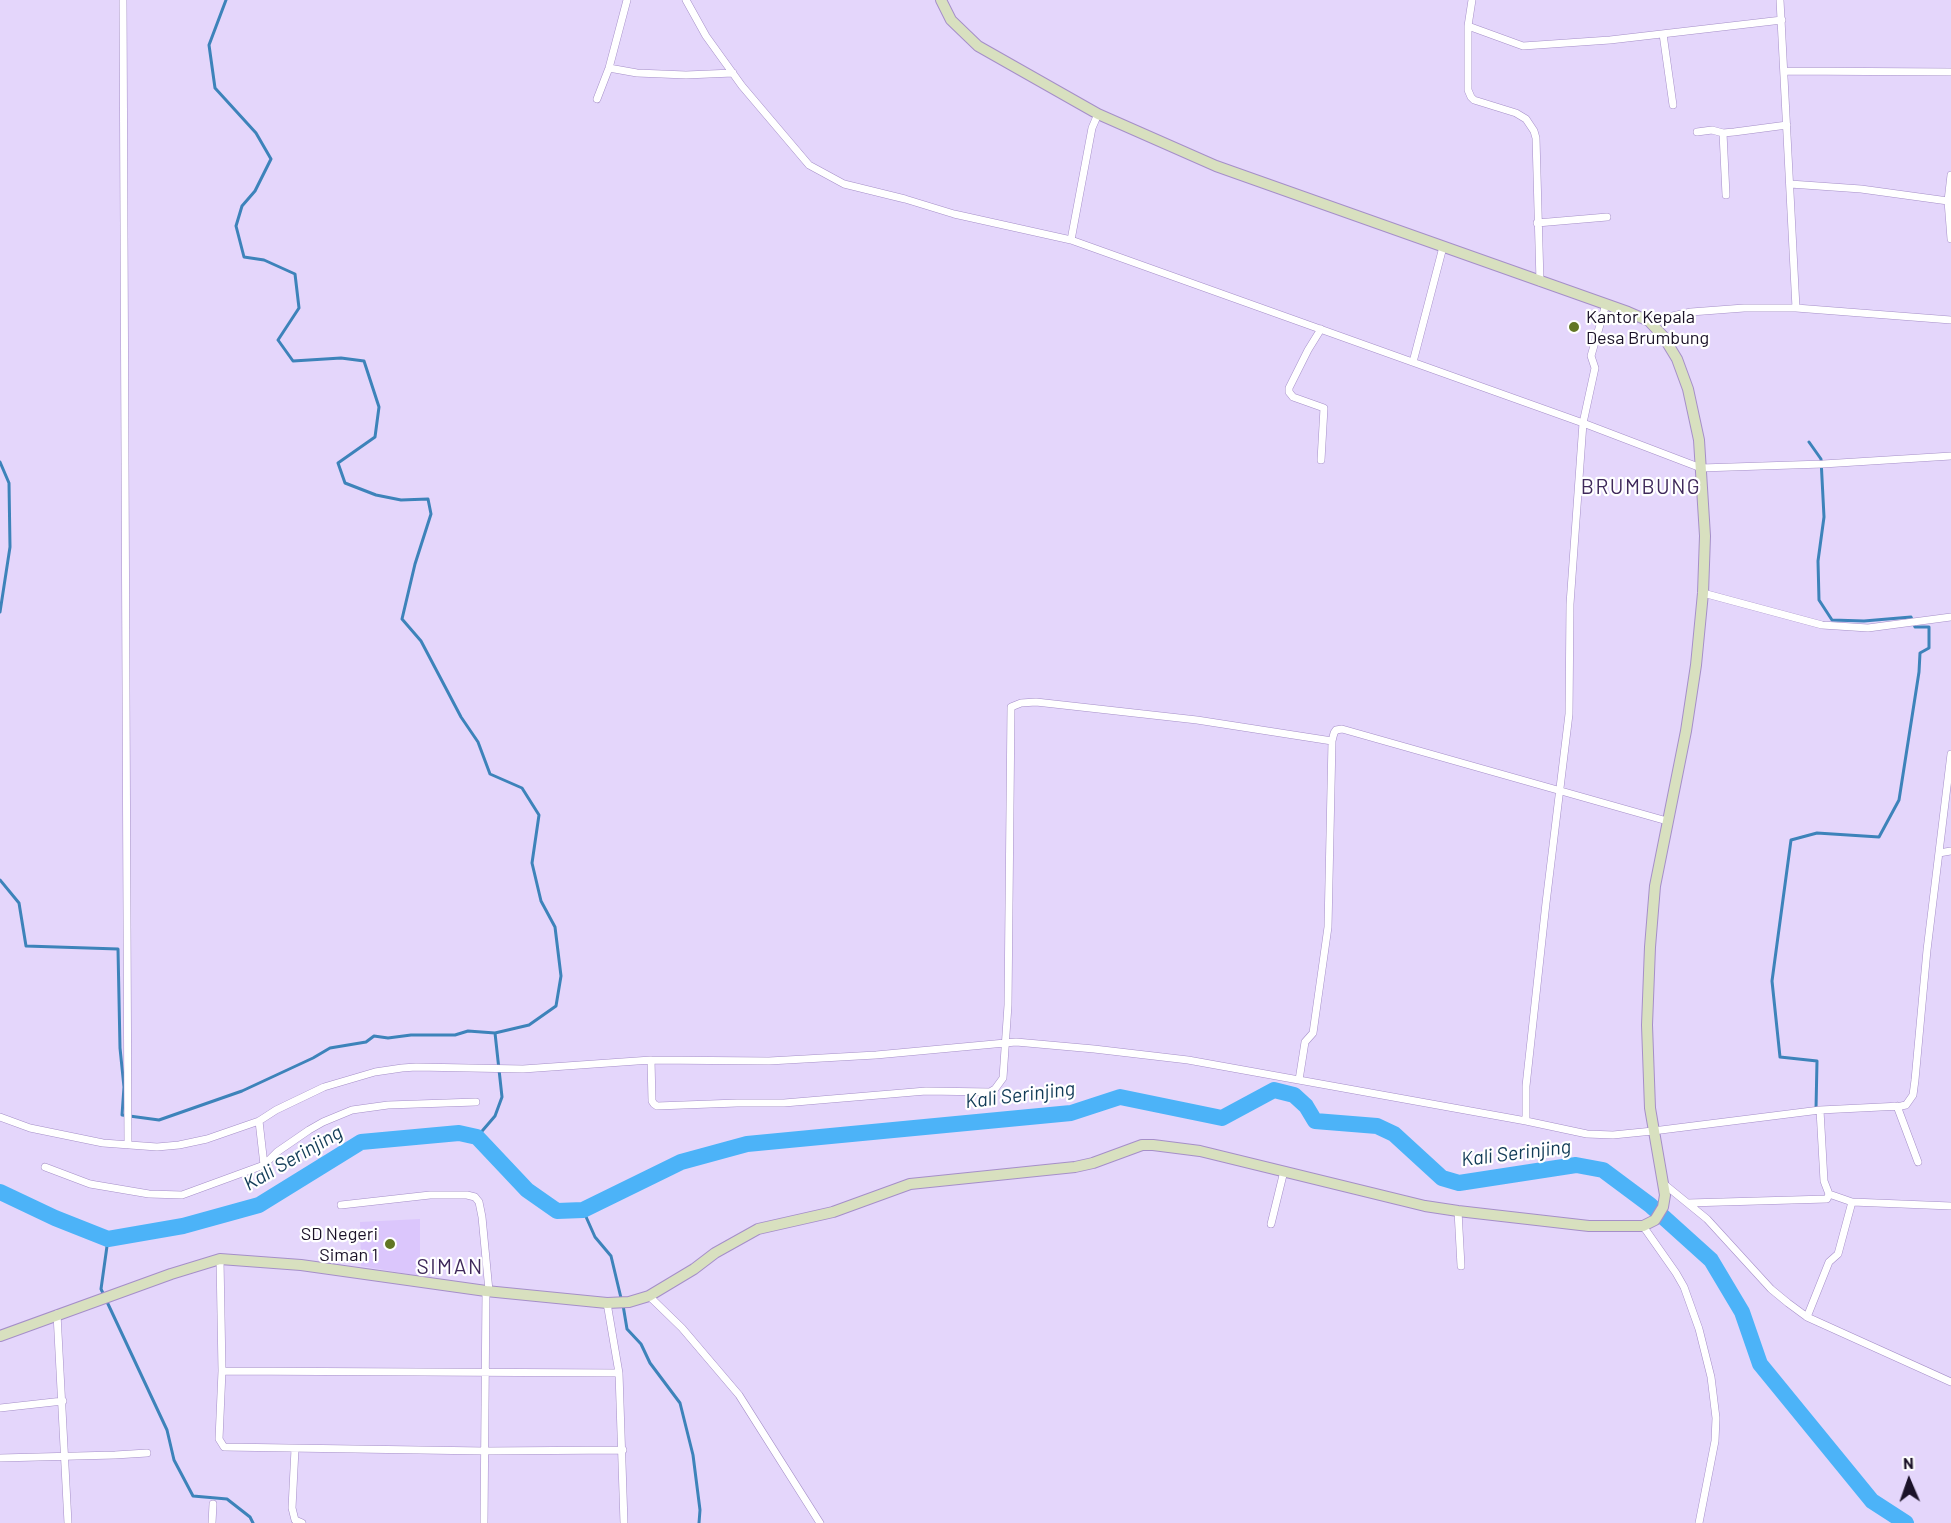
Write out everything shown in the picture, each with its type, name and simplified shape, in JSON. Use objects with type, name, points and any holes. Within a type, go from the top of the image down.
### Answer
[{"type":"main road","points":[[0,1336],[57,1314],[219,1259],[301,1265],[488,1291],[610,1303],[629,1302],[649,1296],[758,1228],[833,1212],[910,1185],[1075,1167],[1093,1163],[1132,1148],[1153,1144],[1200,1151],[1425,1206],[1458,1211],[1588,1226],[1642,1226],[1655,1220],[1663,1207],[1665,1195],[1653,1131],[1647,1070],[1650,947],[1655,886],[1686,731],[1696,665],[1703,593],[1705,536],[1697,428],[1688,389],[1677,359],[1663,336],[1649,321],[1216,166],[1098,114],[978,46],[951,20],[941,0]]},
{"type":"street","points":[[123,0],[128,1145]]},
{"type":"street","points":[[597,99],[609,68],[627,0]]},
{"type":"street","points":[[686,0],[706,36],[733,73],[809,165],[827,177],[844,184],[954,214],[1071,240],[1583,423],[1701,468],[1951,456]]},
{"type":"street","points":[[1472,0],[1468,26],[1468,90],[1471,97],[1526,119],[1536,138],[1540,282]]},
{"type":"street","points":[[1780,0],[1796,308]]},
{"type":"street","points":[[1468,26],[1531,47],[1782,20]]},
{"type":"street","points":[[1663,34],[1673,105]]},
{"type":"street","points":[[609,68],[637,73],[733,73]]},
{"type":"street","points":[[1784,71],[1951,72]]},
{"type":"street","points":[[1071,240],[1091,136],[1098,114]]},
{"type":"street","points":[[1698,132],[1712,130],[1723,133],[1787,125]]},
{"type":"street","points":[[1723,133],[1726,195]]},
{"type":"street","points":[[1951,175],[1948,201],[1951,239]]},
{"type":"street","points":[[1790,184],[1861,189],[1948,201]]},
{"type":"street","points":[[1538,223],[1607,217]]},
{"type":"street","points":[[1413,362],[1443,247]]},
{"type":"street","points":[[1526,1121],[1526,1086],[1569,714],[1570,604],[1583,423],[1595,368],[1591,356],[1606,304]]},
{"type":"street","points":[[1649,321],[1691,312],[1744,308],[1796,308],[1951,320]]},
{"type":"street","points":[[1321,329],[1289,388],[1293,396],[1324,408],[1321,459]]},
{"type":"street","points":[[1703,593],[1822,625],[1868,628],[1951,617]]},
{"type":"street","points":[[651,1060],[652,1101],[657,1106],[784,1104],[926,1091],[990,1092],[999,1085],[1003,1077],[1006,1043],[1011,707],[1021,703],[1036,702],[1197,720],[1332,741]]},
{"type":"street","points":[[1299,1080],[1305,1042],[1313,1033],[1328,927],[1332,741],[1336,730],[1342,729],[1667,821]]},
{"type":"street","points":[[0,1117],[30,1128],[103,1143],[157,1147],[193,1142],[259,1121],[276,1110],[324,1087],[375,1072],[416,1067],[487,1070],[651,1060],[769,1061],[876,1055],[1029,1042],[1188,1060],[1587,1134],[1613,1135],[1818,1110],[1906,1105],[1913,1095],[1951,754]]},
{"type":"street","points":[[1939,853],[1951,851]]},
{"type":"street","points":[[45,1167],[90,1184],[148,1194],[182,1195],[264,1165],[277,1152],[309,1130],[352,1110],[388,1105],[476,1102]]},
{"type":"street","points":[[1897,1106],[1918,1162]]},
{"type":"street","points":[[1818,1110],[1824,1181],[1829,1195],[1852,1204],[1951,1206]]},
{"type":"street","points":[[259,1121],[264,1165]]},
{"type":"street","points":[[1271,1224],[1284,1171]]},
{"type":"street","points":[[1664,1184],[1707,1219],[1771,1289],[1788,1304],[1808,1317],[1951,1382]]},
{"type":"street","points":[[341,1205],[430,1195],[467,1195],[475,1197],[479,1202],[488,1291],[484,1523]]},
{"type":"street","points":[[1688,1203],[1827,1199],[1829,1195]]},
{"type":"street","points":[[1808,1317],[1829,1262],[1838,1254],[1852,1204]]},
{"type":"street","points":[[1458,1211],[1461,1266]]},
{"type":"street","points":[[1642,1226],[1684,1287],[1699,1329],[1711,1377],[1716,1430],[1700,1523]]},
{"type":"street","points":[[219,1259],[222,1371],[219,1439],[221,1445],[232,1448],[295,1449],[622,1450]]},
{"type":"street","points":[[649,1296],[682,1328],[739,1395],[820,1523]]},
{"type":"street","points":[[610,1303],[619,1373],[624,1523]]},
{"type":"street","points":[[57,1314],[68,1523]]},
{"type":"street","points":[[222,1371],[619,1373]]},
{"type":"street","points":[[0,1408],[63,1401]]},
{"type":"street","points":[[295,1449],[292,1508],[295,1520],[302,1523]]},
{"type":"street","points":[[0,1458],[147,1453]]},
{"type":"street","points":[[212,1523],[213,1504]]},
{"type":"shaded area","name":"SD Negeri Siman 1","points":[[420,1219],[420,1276],[361,1266],[360,1222]]},
{"type":"waterway","points":[[226,0],[209,45],[215,88],[256,133],[271,159],[255,191],[242,206],[236,226],[244,257],[264,260],[295,274],[299,308],[278,340],[293,361],[341,358],[364,361],[379,407],[375,437],[338,463],[345,483],[376,495],[401,500],[428,499],[431,514],[415,564],[402,619],[421,641],[461,717],[478,742],[490,774],[522,788],[539,815],[532,863],[541,901],[555,927],[561,976],[556,1006],[529,1025],[495,1033],[502,1097],[495,1116],[477,1137]]},
{"type":"waterway","points":[[1809,442],[1821,459],[1824,517],[1818,561],[1819,600],[1832,620],[1864,621],[1911,617],[1915,627],[1929,627],[1929,648],[1920,653],[1899,800],[1879,837],[1817,833],[1791,840],[1772,981],[1780,1057],[1817,1061],[1816,1109]]},
{"type":"waterway","points":[[0,462],[9,483],[10,547],[0,612]]},
{"type":"waterway","points":[[0,880],[19,903],[26,946],[118,949],[120,1048],[124,1087],[122,1115],[159,1120],[242,1091],[330,1048],[366,1042],[374,1036],[388,1038],[411,1035],[455,1035],[468,1031],[495,1033]]},
{"type":"waterway","name":"Kali Serinjing","points":[[0,1192],[55,1218],[108,1239],[183,1226],[259,1205],[361,1142],[459,1133],[477,1137],[527,1190],[557,1211],[583,1210],[681,1162],[747,1144],[1071,1113],[1120,1097],[1222,1118],[1274,1090],[1294,1095],[1306,1106],[1315,1121],[1377,1126],[1394,1134],[1442,1178],[1459,1183],[1576,1165],[1603,1170],[1650,1205],[1711,1260],[1742,1312],[1760,1364],[1872,1501],[1906,1523]]},
{"type":"waterway","points":[[583,1210],[595,1237],[611,1256],[621,1298]]},
{"type":"waterway","points":[[108,1239],[101,1289],[167,1430],[174,1460],[193,1496],[227,1499],[250,1517],[253,1523]]},
{"type":"waterway","points":[[623,1305],[627,1329],[641,1344],[650,1363],[680,1403],[693,1455],[700,1510],[699,1523]]},
{"type":"place","name":"Kantor Kepala Desa Brumbung","points":[[1574,327]]},
{"type":"place","name":"SD Negeri Siman 1","points":[[390,1244]]},
{"type":"district","name":"BRUMBUNG","points":[[1641,487]]},
{"type":"district","name":"SIMAN","points":[[450,1267]]}]
